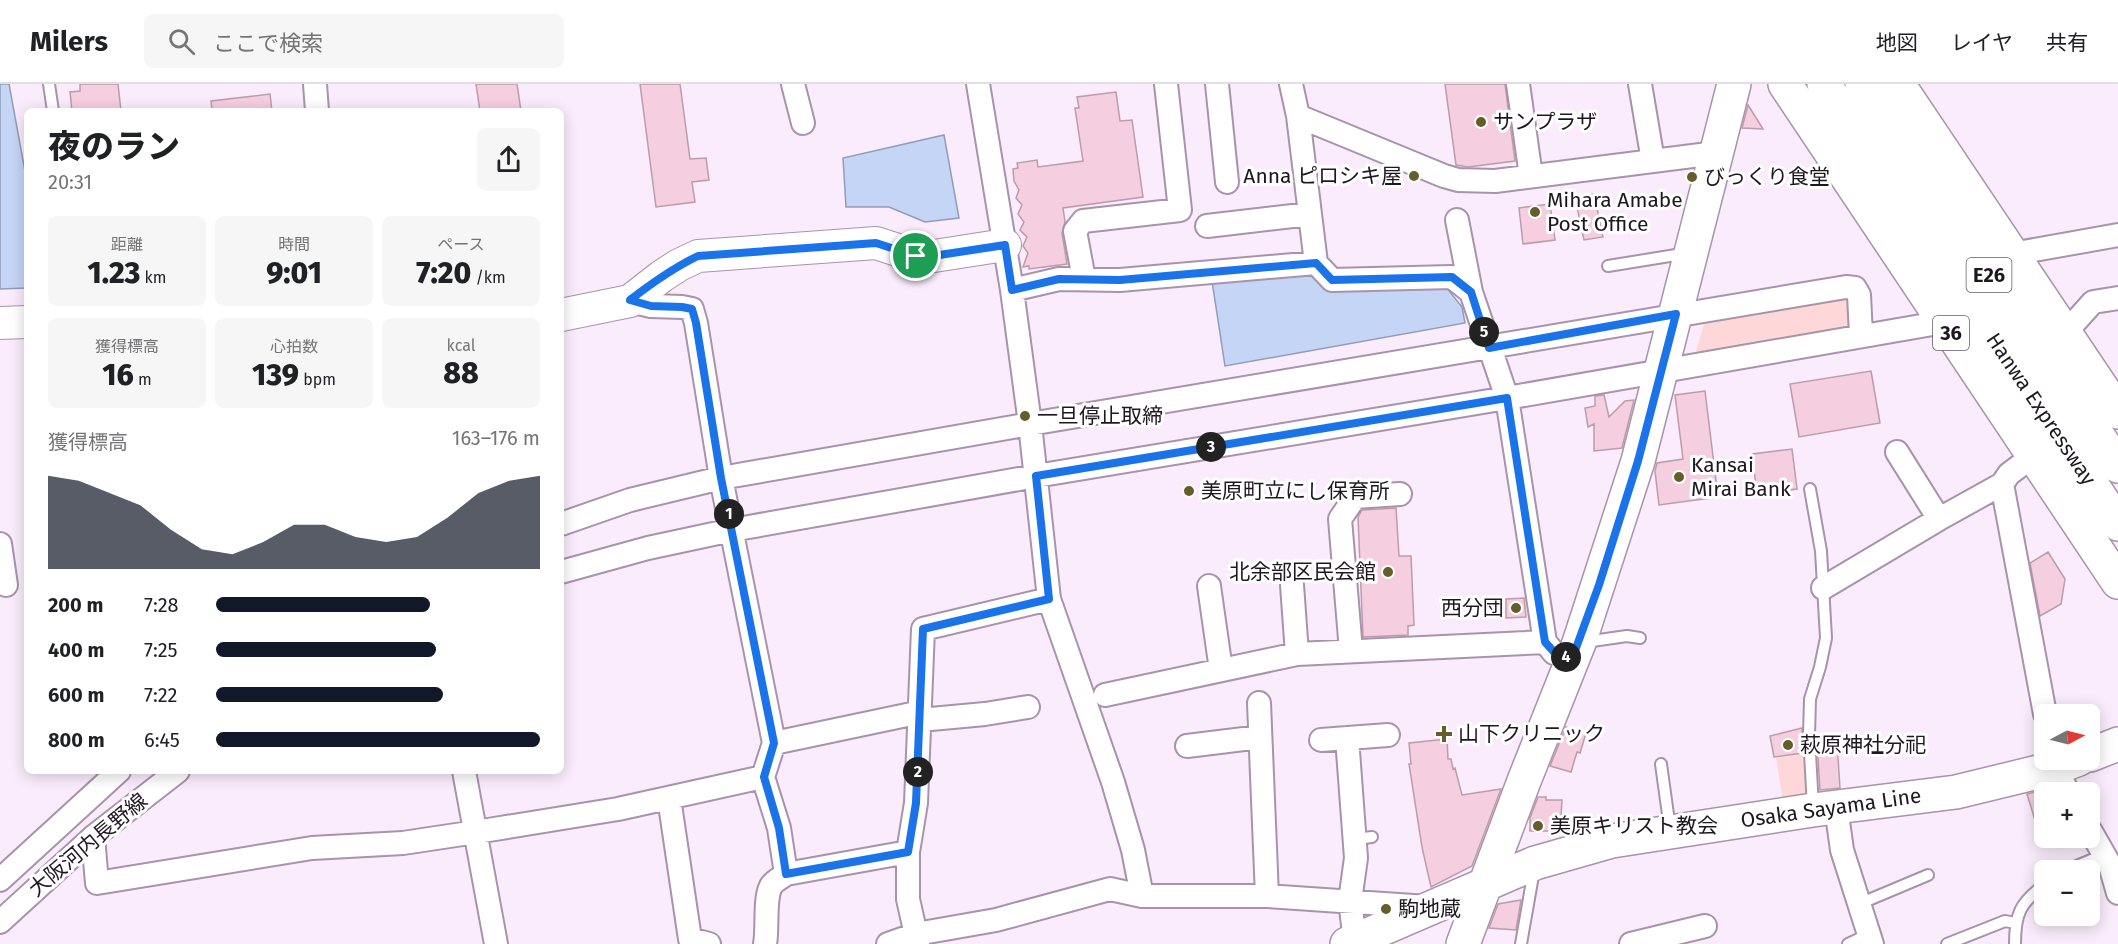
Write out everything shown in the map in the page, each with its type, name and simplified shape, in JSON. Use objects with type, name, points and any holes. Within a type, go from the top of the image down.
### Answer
[{"type":"main road","points":[[1463,944],[1576,651],[1638,461],[1734,84]]},
{"type":"main road","name":"36","points":[[1785,84],[2118,582]]},
{"type":"main road","name":"Hanwa Expressway","points":[[1824,84],[2118,524]]},
{"type":"main road","name":"Hanwa Expressway","points":[[1862,84],[2118,466]]},
{"type":"main road","points":[[1898,84],[2118,412]]},
{"type":"main road","points":[[2100,751],[2118,744]]},
{"type":"main road","name":"Osaka Sayama Line","points":[[1351,942],[1535,863],[1612,841],[1670,830],[1824,808],[1956,792],[2064,770]]},
{"type":"street","points":[[315,84],[317,108]]},
{"type":"street","points":[[793,84],[803,123]]},
{"type":"street","points":[[1084,279],[1075,231],[1083,221],[1180,210],[1166,84]]},
{"type":"street","points":[[1217,84],[1227,182]]},
{"type":"street","points":[[1291,84],[1298,116],[1316,263],[1332,280],[1452,277],[1471,292]]},
{"type":"street","points":[[1518,84],[1531,176]]},
{"type":"street","points":[[1640,84],[1653,161]]},
{"type":"street","points":[[983,85],[1030,424],[1049,599],[1113,782],[1133,850],[1142,896]]},
{"type":"street","points":[[1298,116],[1444,177],[1458,180],[1496,181],[1716,153]]},
{"type":"street","points":[[1207,226],[1310,214]]},
{"type":"street","points":[[1457,220],[1471,292],[1507,398],[1545,642],[1554,652],[1576,651]]},
{"type":"street","points":[[2012,254],[2118,235]]},
{"type":"street","points":[[564,314],[630,300],[679,265],[698,256],[876,243],[916,256],[933,256],[1005,245]]},
{"type":"street","points":[[1012,290],[1059,279],[1120,280],[1316,263]]},
{"type":"street","points":[[564,524],[630,500],[721,478],[1489,348],[1676,314],[1846,287],[1855,288],[1859,295],[1861,335]]},
{"type":"street","points":[[2066,332],[2093,302],[2118,298]]},
{"type":"street","points":[[630,300],[651,306],[692,309],[696,323],[721,478],[774,743],[764,777],[779,828],[786,874]]},
{"type":"street","points":[[0,323],[24,322]]},
{"type":"street","points":[[564,571],[648,548],[732,530],[1036,476],[1507,398],[1944,322]]},
{"type":"street","points":[[1897,452],[1939,519]]},
{"type":"street","points":[[1823,588],[1866,573],[1939,519],[2002,484],[2009,474],[2033,456]]},
{"type":"street","points":[[2002,484],[2043,704]]},
{"type":"street","points":[[1351,651],[1340,519],[1355,497],[1400,494]]},
{"type":"street","points":[[0,544],[11,585]]},
{"type":"street","points":[[1292,585],[1297,654]]},
{"type":"street","points":[[1209,586],[1221,670]]},
{"type":"street","points":[[917,939],[908,899],[908,852],[916,803],[923,629],[1049,599]]},
{"type":"street","points":[[1105,694],[1297,654],[1545,642]]},
{"type":"street","points":[[1259,704],[1266,896]]},
{"type":"street","points":[[774,743],[921,716],[985,714],[1028,707]]},
{"type":"street","points":[[1321,740],[1388,735]]},
{"type":"street","points":[[1187,746],[1260,737]]},
{"type":"street","points":[[1347,738],[1363,838],[1356,858],[1350,901],[1351,942]]},
{"type":"street","name":"大阪河内長野線","points":[[0,880],[116,774]]},
{"type":"street","name":"大阪河内長野線","points":[[0,922],[93,837],[174,774]]},
{"type":"street","points":[[465,774],[496,944]]},
{"type":"street","points":[[93,837],[97,883],[312,848],[403,843],[476,832],[618,809],[764,777]]},
{"type":"street","points":[[669,798],[690,939],[710,944]]},
{"type":"street","points":[[1824,808],[1842,850],[1871,939]]},
{"type":"street","points":[[2100,846],[2110,861],[2118,893]]},
{"type":"street","points":[[765,944],[768,931],[768,893],[772,884],[786,874],[908,852]]},
{"type":"street","points":[[888,944],[996,920],[1110,889],[1142,896],[1266,896],[1434,907]]},
{"type":"street","points":[[1644,942],[1705,926]]},
{"type":"lane","points":[[49,84],[53,108]]},
{"type":"lane","points":[[1608,266],[1691,252]]},
{"type":"lane","points":[[1810,489],[1818,522],[1826,638],[1810,699],[1809,735],[1824,808]]},
{"type":"lane","points":[[1576,651],[1627,636],[1640,638]]},
{"type":"lane","points":[[1661,764],[1670,830]]},
{"type":"lane","points":[[1521,944],[1535,863]]},
{"type":"lane","points":[[1859,904],[1928,874]]},
{"type":"lane","points":[[2015,944],[2015,922],[2022,906],[2034,895]]},
{"type":"lane","points":[[1947,944],[2005,921],[2015,922]]},
{"type":"lane","points":[[1848,944],[1871,939]]},
{"type":"shaded area","points":[[1848,297],[1853,302],[1853,320],[1849,327],[1701,356],[1696,351],[1704,324],[1713,317]]},
{"type":"shaded area","points":[[1806,754],[1808,792],[1804,798],[1783,802],[1776,758]]},
{"type":"water","points":[[0,84],[9,84],[24,166],[24,288],[0,289]]},
{"type":"water","points":[[944,135],[959,218],[925,222],[889,207],[846,207],[843,158]]},
{"type":"water","points":[[1316,272],[1446,287],[1462,307],[1465,323],[1225,366],[1212,281]]},
{"type":"building","points":[[80,84],[118,84],[121,108],[72,108],[70,92],[80,91]]},
{"type":"building","points":[[476,84],[517,84],[521,108],[480,108]]},
{"type":"building","points":[[640,84],[680,84],[690,159],[706,158],[709,180],[692,182],[695,202],[656,207]]},
{"type":"building","name":"サンプラザ","points":[[1445,84],[1505,84],[1515,161],[1468,167],[1456,165]]},
{"type":"building","points":[[1116,92],[1120,121],[1132,120],[1143,197],[1063,208],[1065,222],[1062,233],[1067,264],[1029,269],[1029,266],[1023,267],[1028,253],[1023,246],[1027,237],[1020,230],[1024,222],[1018,214],[1022,205],[1016,198],[1019,190],[1014,181],[1013,169],[1018,168],[1017,163],[1037,160],[1038,167],[1083,161],[1075,108],[1079,108],[1077,97]]},
{"type":"building","points":[[270,94],[272,108],[212,108],[211,101]]},
{"type":"building","points":[[1748,105],[1763,129],[1742,128]]},
{"type":"building","points":[[1594,194],[1603,237],[1584,240],[1575,198]]},
{"type":"building","points":[[1550,204],[1555,240],[1523,244],[1519,208]]},
{"type":"building","points":[[1871,371],[1880,423],[1799,437],[1790,384]]},
{"type":"building","points":[[1705,391],[1718,497],[1659,505],[1655,471],[1657,463],[1683,459],[1675,395]]},
{"type":"building","points":[[1604,395],[1609,417],[1625,401],[1634,400],[1622,448],[1594,451],[1594,424],[1588,427],[1585,408],[1595,406],[1595,396]]},
{"type":"building","points":[[1792,449],[1797,489],[1757,494],[1752,454]]},
{"type":"building","name":"北余部区民会館","points":[[1396,508],[1399,556],[1411,556],[1414,625],[1408,626],[1408,635],[1363,637],[1358,517],[1362,510]]},
{"type":"building","points":[[2048,552],[2065,579],[2061,604],[2040,616],[2030,563]]},
{"type":"building","name":"西分団","points":[[1524,598],[1526,617],[1506,618],[1506,599]]},
{"type":"building","points":[[1566,727],[1586,733],[1571,772],[1550,766]]},
{"type":"building","name":"萩原神社分祀","points":[[1802,728],[1803,753],[1774,757],[1770,736]]},
{"type":"building","points":[[1447,739],[1448,759],[1451,759],[1453,769],[1455,768],[1462,795],[1501,789],[1472,866],[1431,887],[1422,847],[1409,764],[1411,764],[1409,743]]},
{"type":"building","points":[[1837,742],[1840,788],[1820,790],[1817,743]]},
{"type":"building","points":[[2034,792],[2034,817],[2027,794]]},
{"type":"building","points":[[1538,797],[1546,797],[1546,800],[1562,800],[1560,831],[1530,831],[1530,818]]},
{"type":"building","points":[[1521,900],[1516,930],[1489,928],[1498,904]]},
{"type":"place","name":"サンプラザ","points":[[1481,122]]},
{"type":"place","name":"Anna ピロシキ屋","points":[[1414,176]]},
{"type":"place","name":"びっくり食堂","points":[[1692,177]]},
{"type":"place","name":"Mihara Amabe Post Office","points":[[1535,212]]},
{"type":"place","name":"一旦停止取締","points":[[1025,416]]},
{"type":"place","name":"Kansai Mirai Bank","points":[[1679,477]]},
{"type":"place","name":"美原町立にし保育所","points":[[1189,491]]},
{"type":"place","name":"北余部区民会館","points":[[1388,572]]},
{"type":"place","name":"西分団","points":[[1516,608]]},
{"type":"place","name":"山下クリニック","points":[[1444,734]]},
{"type":"place","name":"萩原神社分祀","points":[[1788,745]]},
{"type":"place","name":"美原キリスト教会","points":[[1538,826]]},
{"type":"place","name":"駒地蔵","points":[[1386,909]]},
{"type":"route","points":[[876,243],[916,256],[933,256],[1005,245],[1012,290],[1059,279],[1120,280],[1316,263],[1332,280],[1452,277],[1471,292],[1489,348],[1676,314],[1638,461],[1599,585],[1572,659],[1554,652],[1545,642],[1507,398],[1036,476],[1049,599],[923,629],[916,803],[908,852],[786,874],[779,828],[764,777],[774,743],[721,478],[696,323],[692,309],[651,306],[630,300],[679,265],[698,256],[876,243]]}]
